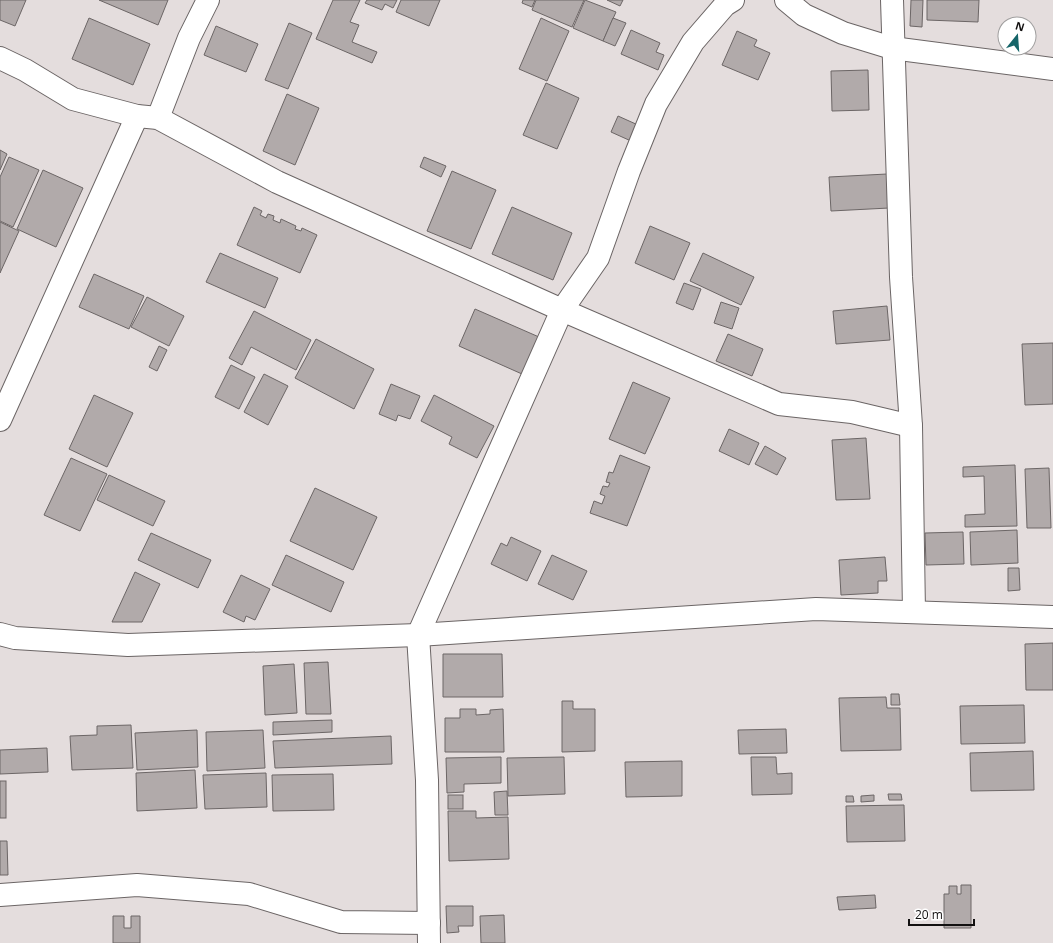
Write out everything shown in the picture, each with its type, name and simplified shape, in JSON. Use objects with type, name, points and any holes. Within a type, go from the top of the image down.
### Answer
[{"type":"street","points":[[0,420],[147,117],[208,0]]},
{"type":"street","points":[[0,895],[137,884],[249,894],[341,922],[429,933],[427,780],[418,634],[562,310],[598,258],[629,171],[656,104],[693,42],[725,5],[733,0]]},
{"type":"street","points":[[786,0],[804,15],[843,33],[892,48],[1053,69]]},
{"type":"street","points":[[892,0],[892,48],[901,277],[911,426],[914,612]]},
{"type":"street","points":[[0,58],[25,70],[73,98],[147,117],[277,182],[562,310],[779,404],[852,412],[911,426]]},
{"type":"street","points":[[0,634],[15,638],[128,645],[418,634],[816,609],[914,612],[954,615],[1053,617]]},
{"type":"building","points":[[0,0],[26,0],[15,26],[0,20]]},
{"type":"building","points":[[99,0],[168,0],[158,25]]},
{"type":"building","points":[[333,0],[360,0],[350,22],[359,25],[352,42],[377,52],[372,63],[316,39]]},
{"type":"building","points":[[367,0],[397,0],[393,8],[385,4],[382,10],[365,3]]},
{"type":"building","points":[[401,0],[440,0],[429,26],[396,12]]},
{"type":"building","points":[[523,0],[535,0],[532,7],[522,3]]},
{"type":"building","points":[[536,0],[584,0],[572,27],[532,10]]},
{"type":"building","points":[[585,0],[616,12],[603,41],[573,28]]},
{"type":"building","points":[[607,0],[623,0],[620,6]]},
{"type":"building","points":[[911,0],[923,0],[922,27],[910,26]]},
{"type":"building","points":[[927,0],[979,0],[978,22],[927,20]]},
{"type":"building","points":[[89,18],[150,44],[133,85],[72,59]]},
{"type":"building","points":[[541,18],[569,31],[547,81],[519,69]]},
{"type":"building","points":[[613,18],[626,23],[615,46],[603,41]]},
{"type":"building","points":[[289,23],[312,33],[288,89],[265,80]]},
{"type":"building","points":[[216,26],[258,44],[246,72],[204,55]]},
{"type":"building","points":[[631,30],[660,43],[656,52],[664,55],[658,70],[621,54]]},
{"type":"building","points":[[737,31],[757,40],[754,46],[770,53],[758,80],[722,65]]},
{"type":"building","points":[[868,70],[869,110],[832,111],[831,71]]},
{"type":"building","points":[[546,83],[579,98],[557,149],[523,135]]},
{"type":"building","points":[[287,94],[319,108],[295,165],[263,151]]},
{"type":"building","points":[[618,116],[638,125],[631,141],[611,132]]},
{"type":"building","points":[[0,150],[7,154],[0,170]]},
{"type":"building","points":[[9,157],[39,170],[13,227],[0,221],[0,177]]},
{"type":"building","points":[[424,157],[446,166],[441,177],[420,167]]},
{"type":"building","points":[[43,170],[83,188],[56,247],[17,229]]},
{"type":"building","points":[[452,171],[496,190],[471,249],[427,231]]},
{"type":"building","points":[[887,174],[889,208],[831,211],[829,177]]},
{"type":"building","points":[[254,207],[262,211],[260,215],[266,218],[268,214],[274,216],[273,220],[280,223],[281,219],[296,226],[295,229],[301,231],[302,228],[317,235],[300,273],[237,245]]},
{"type":"building","points":[[512,207],[572,233],[553,280],[492,254]]},
{"type":"building","points":[[0,222],[19,231],[0,273]]},
{"type":"building","points":[[650,226],[690,243],[674,280],[635,263]]},
{"type":"building","points":[[220,253],[278,278],[265,308],[206,282]]},
{"type":"building","points":[[703,253],[754,277],[741,305],[690,281]]},
{"type":"building","points":[[94,274],[144,296],[129,329],[79,307]]},
{"type":"building","points":[[684,283],[701,289],[693,310],[676,303]]},
{"type":"building","points":[[147,297],[184,316],[169,346],[131,327]]},
{"type":"building","points":[[721,302],[739,308],[732,329],[714,323]]},
{"type":"building","points":[[887,306],[890,340],[836,344],[833,311]]},
{"type":"building","points":[[475,309],[539,337],[522,374],[459,346]]},
{"type":"building","points":[[254,311],[311,340],[296,370],[251,347],[242,365],[229,358]]},
{"type":"building","points":[[728,334],[763,349],[752,376],[716,361]]},
{"type":"building","points":[[316,339],[374,369],[354,409],[295,378]]},
{"type":"building","points":[[1053,343],[1053,404],[1025,405],[1022,344]]},
{"type":"building","points":[[159,346],[167,350],[157,371],[149,367]]},
{"type":"building","points":[[231,365],[255,377],[239,409],[215,397]]},
{"type":"building","points":[[264,374],[288,386],[268,425],[244,412]]},
{"type":"building","points":[[633,382],[670,398],[645,454],[609,439]]},
{"type":"building","points":[[391,384],[420,396],[410,419],[398,415],[396,421],[379,414]]},
{"type":"building","points":[[94,395],[133,413],[107,467],[69,449]]},
{"type":"building","points":[[434,395],[494,426],[477,458],[449,444],[452,437],[421,421]]},
{"type":"building","points":[[729,429],[759,443],[749,465],[719,451]]},
{"type":"building","points":[[866,438],[870,499],[836,500],[832,440]]},
{"type":"building","points":[[765,446],[786,458],[777,475],[755,464]]},
{"type":"building","points":[[620,455],[650,467],[627,526],[590,513],[594,501],[602,504],[605,496],[600,494],[603,486],[608,487],[610,483],[606,482],[609,472],[613,473]]},
{"type":"building","points":[[71,458],[107,474],[80,531],[44,515]]},
{"type":"building","points":[[1015,465],[1017,526],[965,527],[965,515],[985,514],[984,476],[963,477],[963,467]]},
{"type":"building","points":[[1049,468],[1051,528],[1027,528],[1025,469]]},
{"type":"building","points":[[109,475],[165,501],[153,526],[97,500]]},
{"type":"building","points":[[315,488],[377,517],[353,570],[290,541]]},
{"type":"building","points":[[1017,530],[1018,563],[971,565],[970,532]]},
{"type":"building","points":[[963,532],[964,564],[926,565],[925,533]]},
{"type":"building","points":[[151,533],[211,560],[198,588],[138,560]]},
{"type":"building","points":[[511,537],[541,551],[527,581],[491,564],[501,543],[507,546]]},
{"type":"building","points":[[286,555],[344,582],[331,612],[272,585]]},
{"type":"building","points":[[552,555],[587,571],[573,600],[538,584]]},
{"type":"building","points":[[885,557],[887,581],[878,581],[878,593],[841,595],[839,560]]},
{"type":"building","points":[[1008,568],[1019,568],[1020,590],[1008,591]]},
{"type":"building","points":[[135,572],[160,584],[142,622],[112,622]]},
{"type":"building","points":[[241,575],[270,589],[255,620],[246,616],[244,622],[223,612]]},
{"type":"building","points":[[1053,643],[1053,690],[1026,690],[1025,644]]},
{"type":"building","points":[[443,654],[502,654],[503,697],[443,697]]},
{"type":"building","points":[[328,662],[331,714],[306,714],[304,663]]},
{"type":"building","points":[[294,664],[297,713],[265,715],[263,666]]},
{"type":"building","points":[[891,694],[899,694],[900,705],[891,705]]},
{"type":"building","points":[[886,697],[887,708],[900,708],[901,750],[841,751],[839,698]]},
{"type":"building","points":[[562,701],[573,701],[573,709],[595,709],[595,751],[562,752]]},
{"type":"building","points":[[1024,705],[1025,743],[961,744],[960,706]]},
{"type":"building","points":[[460,709],[476,709],[476,715],[490,714],[490,710],[503,709],[504,752],[445,752],[445,718],[460,718]]},
{"type":"building","points":[[332,720],[332,732],[273,735],[273,722]]},
{"type":"building","points":[[131,725],[133,768],[72,770],[70,736],[97,735],[97,726]]},
{"type":"building","points":[[786,729],[787,753],[739,754],[738,730]]},
{"type":"building","points":[[197,730],[198,767],[137,770],[135,733]]},
{"type":"building","points":[[263,730],[265,768],[207,771],[206,732]]},
{"type":"building","points":[[391,736],[392,764],[275,768],[273,741]]},
{"type":"building","points":[[47,748],[48,772],[0,774],[0,750]]},
{"type":"building","points":[[1033,751],[1034,790],[971,791],[970,753]]},
{"type":"building","points":[[501,757],[501,783],[464,784],[464,792],[447,793],[446,758]]},
{"type":"building","points":[[564,757],[565,794],[508,796],[507,758]]},
{"type":"building","points":[[751,757],[776,757],[777,774],[792,773],[792,794],[752,795]]},
{"type":"building","points":[[682,761],[682,796],[626,797],[625,762]]},
{"type":"building","points":[[195,770],[197,808],[137,811],[136,773]]},
{"type":"building","points":[[266,773],[267,807],[205,809],[203,775]]},
{"type":"building","points":[[333,774],[334,810],[273,811],[272,775]]},
{"type":"building","points":[[0,781],[6,781],[6,818],[0,818]]},
{"type":"building","points":[[507,791],[508,815],[495,815],[494,792]]},
{"type":"building","points":[[888,794],[901,794],[902,800],[889,800]]},
{"type":"building","points":[[448,795],[463,795],[463,809],[448,809]]},
{"type":"building","points":[[874,795],[874,801],[861,802],[861,796]]},
{"type":"building","points":[[846,796],[853,796],[854,802],[846,802]]},
{"type":"building","points":[[904,805],[905,841],[847,842],[846,806]]},
{"type":"building","points":[[448,811],[476,811],[476,818],[508,817],[509,859],[449,861]]},
{"type":"building","points":[[0,841],[7,841],[8,875],[0,875]]},
{"type":"building","points":[[961,885],[971,885],[971,928],[944,928],[944,894],[949,894],[949,886],[957,886],[957,894],[961,894]]},
{"type":"building","points":[[875,895],[876,908],[839,910],[837,897]]},
{"type":"building","points":[[446,906],[473,906],[473,926],[458,926],[459,932],[447,933]]},
{"type":"building","points":[[504,915],[505,943],[481,943],[480,916]]},
{"type":"building","points":[[113,916],[124,916],[124,928],[131,928],[131,916],[140,916],[140,943],[113,943]]}]
